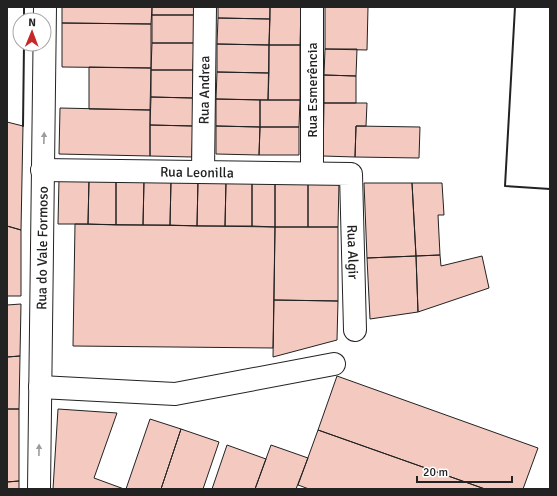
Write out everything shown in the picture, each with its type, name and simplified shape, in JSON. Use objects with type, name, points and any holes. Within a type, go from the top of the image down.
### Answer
[{"type":"street","name":"Rua do Vale Formoso","points":[[39,489],[45,7]]},
{"type":"street","name":"Rua Andrea","points":[[203,172],[206,7]]},
{"type":"street","name":"Rua Esmerência","points":[[312,7],[312,174]]},
{"type":"street","name":"Rua Leonilla","points":[[42,170],[352,174]]},
{"type":"street","name":"Rua Algir","points":[[352,174],[354,330]]},
{"type":"street","points":[[40,387],[175,394],[334,364]]},
{"type":"building","points":[[62,7],[152,7],[151,24],[62,23]]},
{"type":"building","points":[[152,7],[194,7],[194,15],[152,15]]},
{"type":"building","points":[[218,7],[270,7],[270,19],[218,18]]},
{"type":"building","points":[[270,7],[301,7],[300,45],[269,45]]},
{"type":"building","points":[[325,7],[368,7],[367,50],[325,49]]},
{"type":"building","points":[[152,15],[194,15],[194,43],[152,43]]},
{"type":"building","points":[[218,18],[270,19],[269,45],[217,44]]},
{"type":"building","points":[[62,23],[151,24],[151,68],[62,67]]},
{"type":"building","points":[[152,43],[194,43],[193,70],[151,70]]},
{"type":"building","points":[[217,44],[269,45],[269,73],[217,72]]},
{"type":"building","points":[[269,45],[300,45],[300,100],[268,100]]},
{"type":"building","points":[[325,49],[357,49],[356,76],[324,75]]},
{"type":"building","points":[[89,67],[151,68],[150,110],[89,109]]},
{"type":"building","points":[[151,70],[193,70],[193,98],[151,97]]},
{"type":"building","points":[[217,72],[269,73],[268,100],[216,99]]},
{"type":"building","points":[[324,75],[356,76],[356,103],[324,103]]},
{"type":"building","points":[[151,97],[193,98],[193,126],[150,125]]},
{"type":"building","points":[[216,99],[260,100],[260,127],[216,126]]},
{"type":"building","points":[[260,100],[300,100],[299,127],[260,127]]},
{"type":"building","points":[[324,103],[367,103],[366,126],[356,126],[355,157],[323,156]]},
{"type":"building","points":[[60,108],[150,110],[150,156],[59,154]]},
{"type":"building","points":[[7,122],[23,126],[21,230],[7,226]]},
{"type":"building","points":[[150,125],[193,126],[192,157],[150,156]]},
{"type":"building","points":[[216,126],[260,127],[259,155],[216,154]]},
{"type":"building","points":[[356,126],[420,127],[419,158],[355,157]]},
{"type":"building","points":[[260,127],[299,127],[299,155],[259,155]]},
{"type":"building","points":[[59,179],[89,179],[88,224],[58,224]]},
{"type":"building","points":[[89,179],[116,180],[116,225],[88,224]]},
{"type":"building","points":[[116,180],[144,180],[143,225],[116,225]]},
{"type":"building","points":[[144,180],[171,180],[170,225],[143,225]]},
{"type":"building","points":[[171,180],[198,180],[197,226],[170,225]]},
{"type":"building","points":[[198,180],[226,181],[225,226],[197,226]]},
{"type":"building","points":[[226,181],[252,181],[252,226],[225,226]]},
{"type":"building","points":[[252,181],[275,182],[275,227],[252,226]]},
{"type":"building","points":[[275,182],[308,182],[308,227],[275,227]]},
{"type":"building","points":[[308,182],[339,182],[338,227],[308,227]]},
{"type":"building","points":[[364,183],[412,183],[416,256],[367,258]]},
{"type":"building","points":[[412,183],[442,183],[444,215],[438,215],[440,255],[416,256]]},
{"type":"building","points":[[75,224],[275,227],[273,348],[73,346]]},
{"type":"building","points":[[7,226],[21,230],[21,296],[7,296]]},
{"type":"building","points":[[275,227],[338,227],[338,301],[274,300]]},
{"type":"building","points":[[440,255],[441,266],[482,256],[489,288],[418,312],[416,256]]},
{"type":"building","points":[[416,256],[418,312],[370,319],[367,258]]},
{"type":"building","points":[[274,300],[338,301],[337,340],[273,357]]},
{"type":"building","points":[[21,304],[20,356],[7,357],[7,305]]},
{"type":"building","points":[[20,356],[19,409],[7,409],[7,357]]},
{"type":"building","points":[[337,376],[538,448],[523,489],[485,489],[318,430]]},
{"type":"building","points":[[7,409],[19,409],[19,481],[7,482]]},
{"type":"building","points":[[58,409],[117,413],[94,478],[124,489],[53,489]]},
{"type":"building","points":[[150,419],[181,429],[161,489],[126,489]]},
{"type":"building","points":[[181,429],[219,442],[203,489],[161,489]]},
{"type":"building","points":[[318,430],[485,489],[309,489],[298,485]]},
{"type":"building","points":[[227,445],[266,459],[255,489],[212,489]]},
{"type":"building","points":[[271,445],[308,458],[296,489],[255,489]]},
{"type":"building","points":[[19,481],[19,489],[7,489],[7,482]]},
{"type":"wall","points":[[24,7],[24,12]]},
{"type":"wall","points":[[515,7],[505,186],[550,189]]},
{"type":"wall","points":[[23,126],[24,52]]}]
